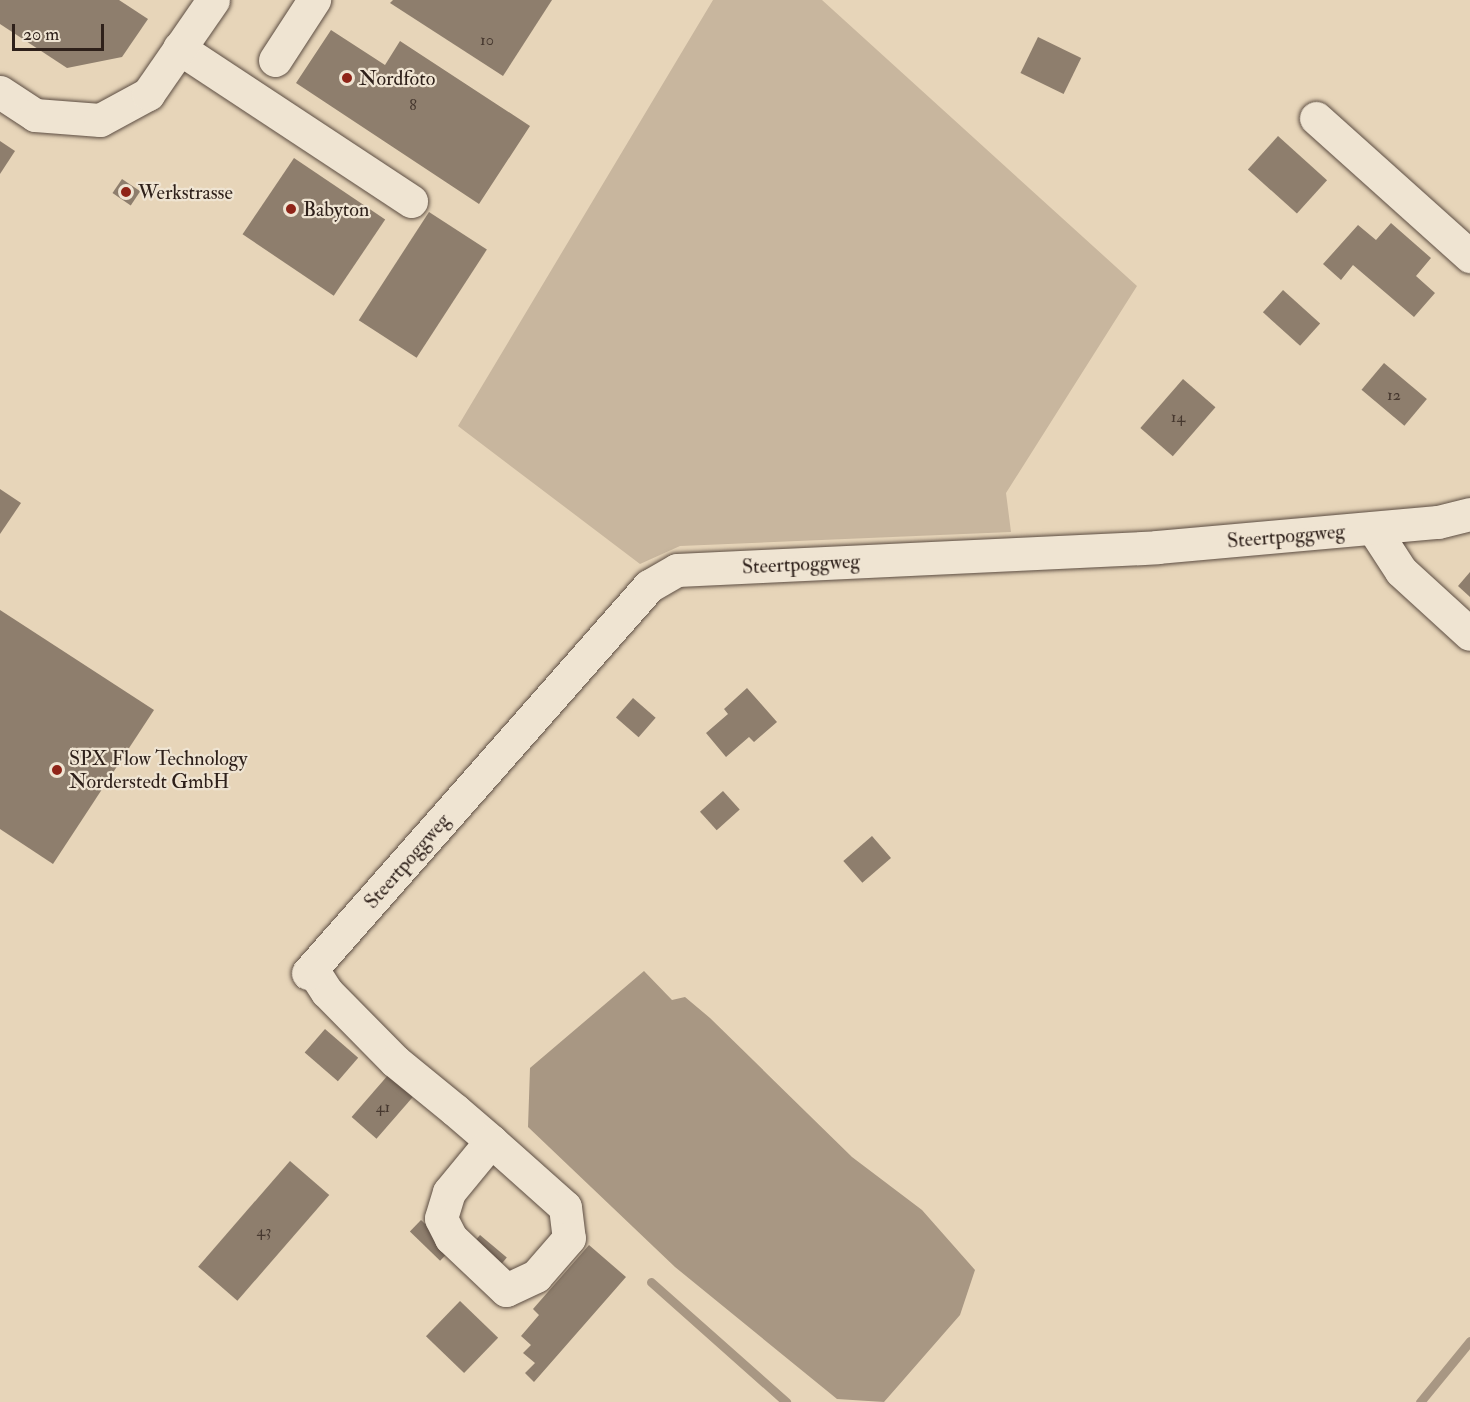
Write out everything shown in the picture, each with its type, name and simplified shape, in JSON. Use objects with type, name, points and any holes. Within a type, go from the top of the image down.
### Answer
[{"type":"street","points":[[0,92],[35,115],[100,120],[147,94],[213,0]]},
{"type":"street","points":[[275,60],[314,0]]},
{"type":"street","points":[[179,48],[411,201]]},
{"type":"street","points":[[1316,118],[1470,256]]},
{"type":"street","name":"Steertpoggweg","points":[[491,1141],[395,1061],[327,992],[310,971],[649,585],[677,570],[1157,547],[1438,522],[1470,514]]},
{"type":"street","points":[[1373,528],[1401,571],[1470,634]]},
{"type":"shaded area","points":[[713,0],[822,0],[1137,286],[1006,493],[1011,532],[680,546],[640,564],[458,426]]},
{"type":"shaded area","points":[[644,971],[672,1000],[685,997],[710,1018],[852,1157],[922,1210],[975,1270],[960,1315],[884,1402],[837,1399],[675,1267],[528,1127],[530,1068]]},
{"type":"building","points":[[0,0],[119,0],[148,19],[122,57],[67,68],[0,24]]},
{"type":"building","points":[[393,0],[552,0],[503,76],[390,3]]},
{"type":"building","points":[[331,30],[385,65],[400,41],[530,126],[479,204],[296,83]]},
{"type":"building","points":[[1038,37],[1081,58],[1064,94],[1020,73]]},
{"type":"building","points":[[1278,136],[1327,180],[1297,214],[1248,169]]},
{"type":"building","points":[[0,141],[15,151],[0,174]]},
{"type":"building","points":[[294,158],[385,220],[334,296],[243,234]]},
{"type":"building","name":"Werkstrasse","points":[[122,179],[140,191],[131,205],[112,193]]},
{"type":"building","points":[[429,212],[487,250],[417,358],[359,320]]},
{"type":"building","points":[[1391,223],[1431,258],[1416,276],[1435,293],[1414,317],[1353,265],[1341,280],[1323,264],[1358,225],[1376,240]]},
{"type":"building","points":[[1283,290],[1320,323],[1300,346],[1263,312]]},
{"type":"building","points":[[1384,363],[1427,399],[1404,426],[1362,390]]},
{"type":"building","points":[[1183,379],[1215,407],[1173,456],[1140,428]]},
{"type":"building","points":[[0,489],[21,503],[0,534]]},
{"type":"building","points":[[1470,572],[1470,597],[1458,586]]},
{"type":"building","name":"SPX Flow Technology Norderstedt GmbH","points":[[0,610],[154,710],[53,864],[0,829]]},
{"type":"building","points":[[747,688],[777,722],[754,742],[749,737],[726,757],[706,733],[728,714],[724,709]]},
{"type":"building","points":[[633,698],[656,718],[639,737],[616,718]]},
{"type":"building","points":[[723,791],[740,810],[717,830],[700,812]]},
{"type":"building","points":[[872,836],[891,858],[862,883],[843,861]]},
{"type":"building","points":[[325,1029],[358,1058],[338,1081],[305,1052]]},
{"type":"building","points":[[389,1074],[414,1096],[377,1139],[352,1117]]},
{"type":"building","points":[[290,1161],[329,1195],[237,1301],[198,1267]]},
{"type":"building","points":[[421,1220],[451,1249],[440,1261],[410,1232]]},
{"type":"building","points":[[480,1235],[507,1257],[500,1266],[473,1243]]},
{"type":"building","points":[[589,1245],[626,1277],[534,1382],[525,1373],[535,1363],[523,1353],[531,1345],[521,1336],[539,1315],[533,1309]]},
{"type":"building","points":[[460,1301],[498,1338],[464,1373],[426,1336]]},
{"type":"waterway","points":[[651,1282],[786,1402]]},
{"type":"waterway","points":[[1420,1402],[1470,1341]]},
{"type":"place","name":"Nordfoto","points":[[347,78]]},
{"type":"place","name":"Werkstrasse","points":[[126,192]]},
{"type":"place","name":"Babyton","points":[[291,209]]},
{"type":"place","name":"SPX Flow Technology Norderstedt GmbH","points":[[57,770]]}]
